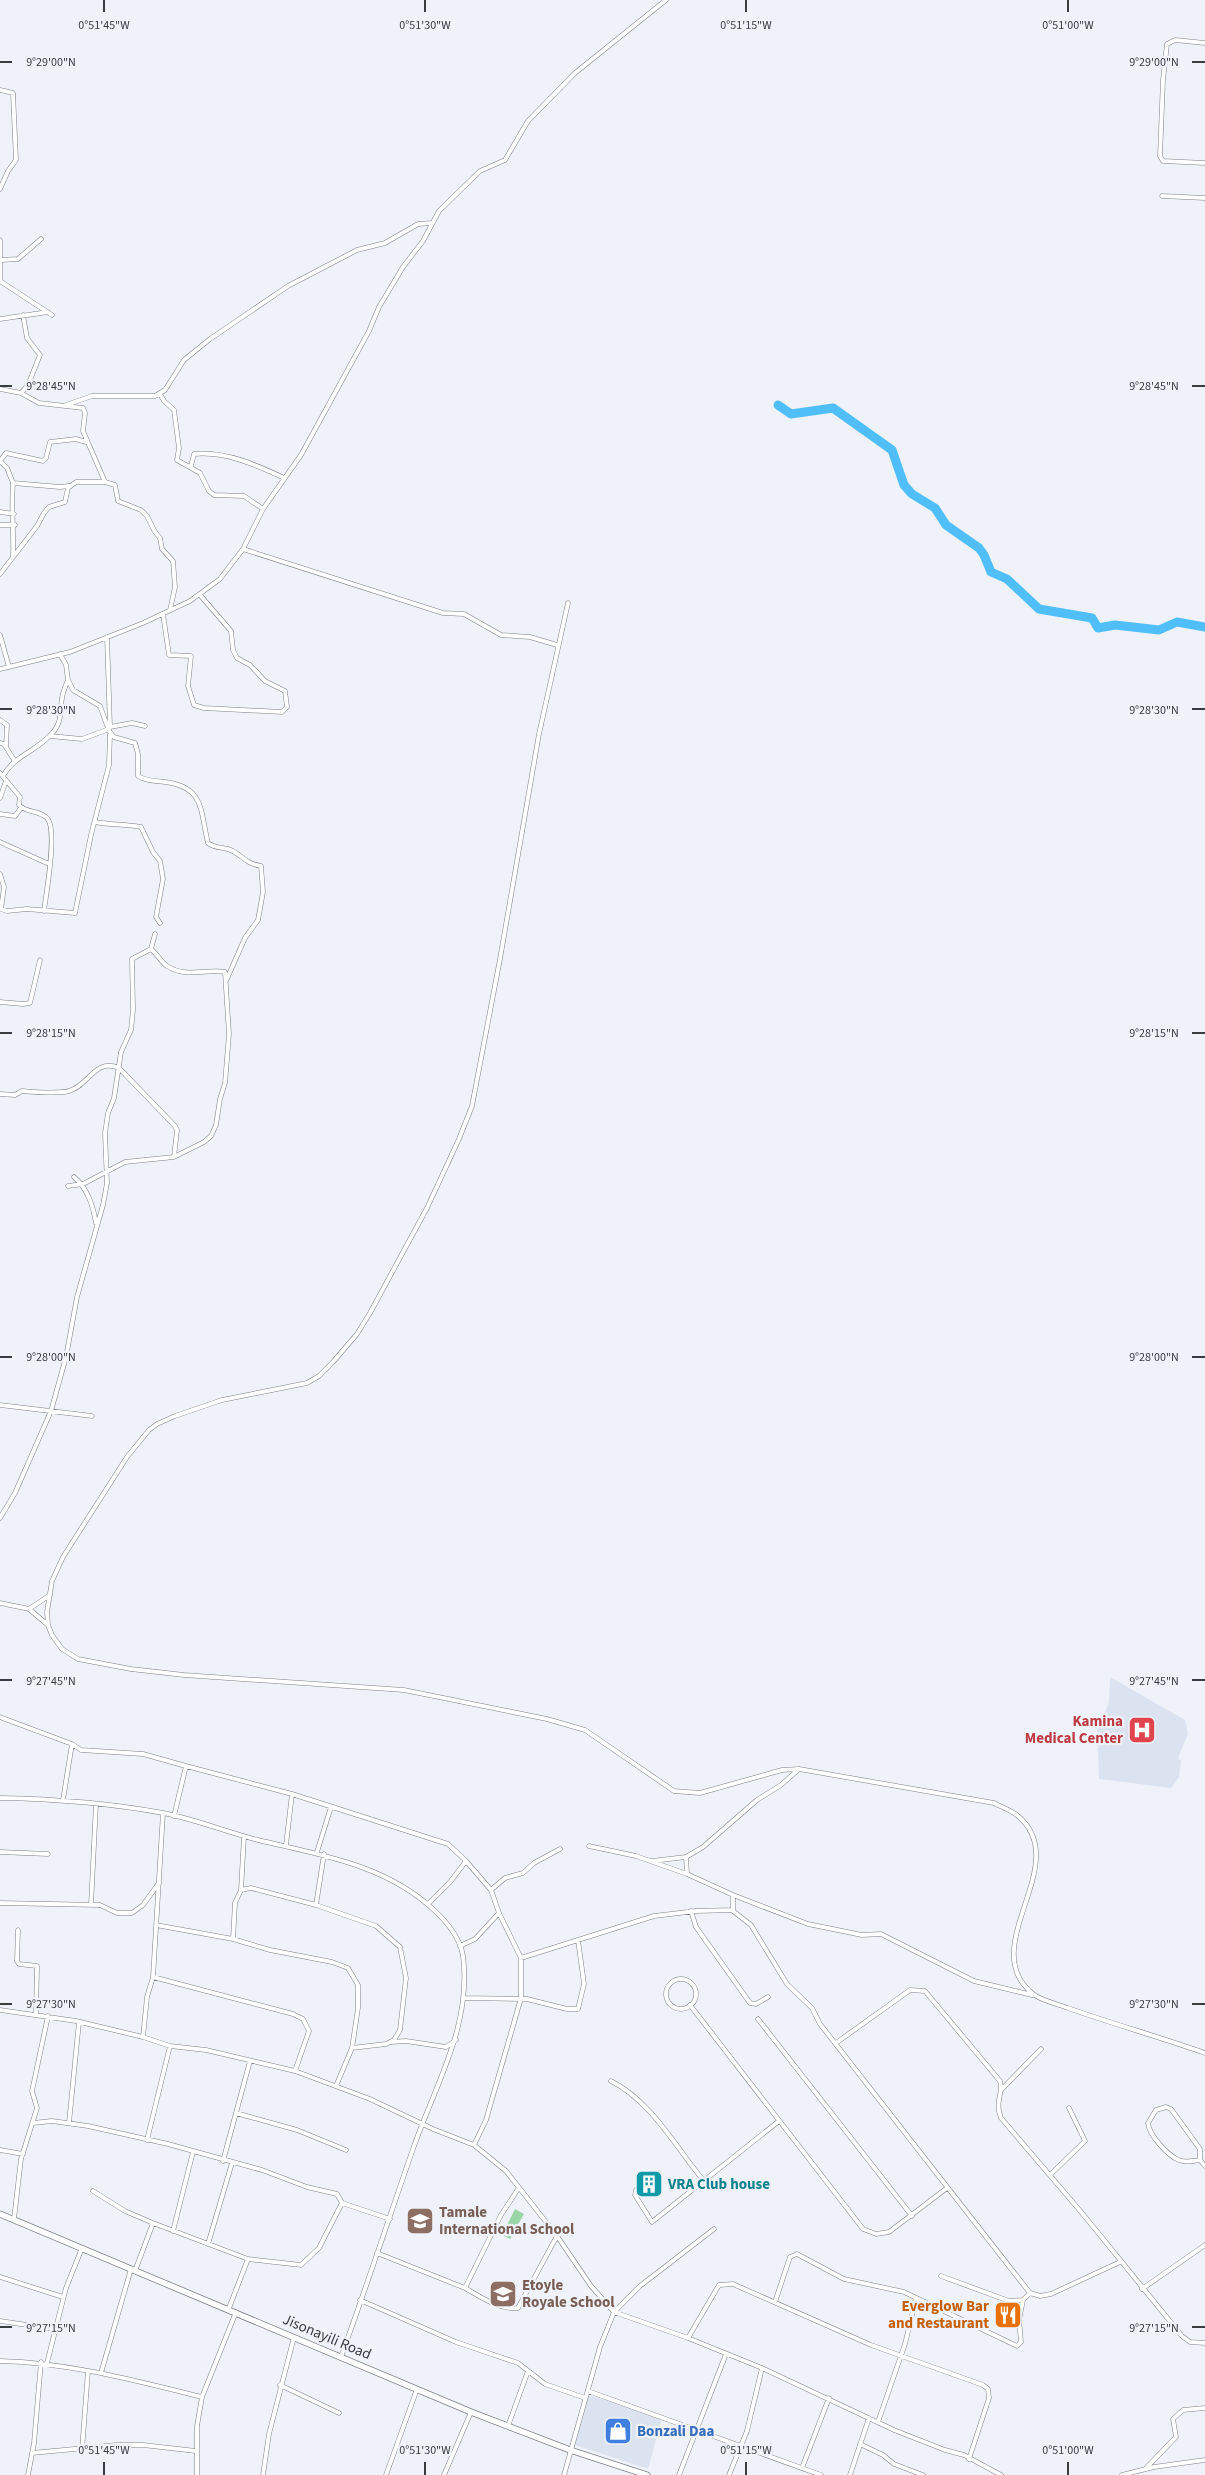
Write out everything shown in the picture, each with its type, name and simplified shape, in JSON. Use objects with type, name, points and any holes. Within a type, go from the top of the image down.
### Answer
[{"type":"street","points":[[0,669],[60,654],[163,614],[200,595],[226,572],[243,549],[263,509],[308,443],[369,331],[379,306],[402,267],[423,241],[432,223],[446,203],[473,176],[484,168],[505,160],[528,121],[575,73],[666,0]]},
{"type":"street","points":[[1205,43],[1175,40],[1167,44],[1163,80],[1160,156],[1163,161],[1205,163]]},
{"type":"street","points":[[0,90],[13,92],[15,100],[16,160],[8,171],[0,189]]},
{"type":"street","points":[[1162,196],[1205,198]]},
{"type":"street","points":[[66,405],[86,397],[148,397],[160,394],[165,390],[184,360],[210,339],[288,286],[357,250],[385,243],[418,224],[432,223]]},
{"type":"street","points":[[2,260],[18,259],[41,239]]},
{"type":"street","points":[[0,241],[2,260],[0,280],[50,314],[23,315],[0,320]]},
{"type":"street","points":[[21,393],[28,385],[40,355],[27,338],[23,315]]},
{"type":"street","points":[[0,388],[21,393],[39,403],[83,408]]},
{"type":"street","points":[[160,394],[164,402],[174,410],[179,448],[177,460],[200,473],[211,493],[218,496],[244,496],[263,509]]},
{"type":"street","points":[[86,397],[82,426],[86,442],[105,482]]},
{"type":"street","points":[[13,557],[14,514],[11,501],[13,483],[7,468],[0,460],[6,453],[43,461],[46,458],[50,442],[76,439],[86,442]]},
{"type":"street","points":[[190,466],[194,454],[224,456],[256,465],[284,478]]},
{"type":"street","points":[[13,483],[60,487],[82,481],[105,482],[115,485],[118,501],[141,510],[147,516],[160,538],[162,549],[172,561],[175,587],[169,611]]},
{"type":"street","points":[[0,574],[49,507],[65,502],[68,488],[74,484]]},
{"type":"street","points":[[0,512],[14,514]]},
{"type":"street","points":[[0,525],[14,525]]},
{"type":"street","points":[[243,549],[444,613],[464,614],[501,634],[530,637],[557,645]]},
{"type":"street","points":[[163,614],[169,655],[191,656],[188,686],[194,705],[204,708],[282,712],[287,707],[285,691],[265,681],[250,665],[237,658],[233,650],[231,631],[200,595]]},
{"type":"street","points":[[568,604],[557,645],[539,734],[500,959],[472,1106],[459,1139],[426,1208],[357,1334],[319,1376],[307,1383],[222,1400],[175,1416],[156,1424],[149,1430],[126,1457],[64,1557],[52,1580],[48,1625],[52,1635],[62,1649],[78,1659],[87,1661],[184,1675],[404,1690],[547,1719],[585,1730],[674,1791],[700,1793],[782,1770],[799,1769],[994,1803],[1018,1816],[1031,1833],[1037,1848],[1036,1865],[1013,1949],[1014,1959],[1025,1986],[1035,1996]]},
{"type":"street","points":[[0,635],[9,667]]},
{"type":"street","points":[[0,874],[4,887],[1,909],[7,911],[27,909],[74,913],[109,765],[110,730],[106,637]]},
{"type":"street","points":[[60,654],[66,665],[68,680],[73,690],[100,706],[116,739],[135,743],[138,754],[138,776],[143,780],[178,784],[187,788],[200,802],[206,836],[212,846],[230,850],[250,864],[261,866],[263,892],[258,920],[245,938],[226,981]]},
{"type":"street","points":[[44,911],[52,846],[49,820],[34,811],[19,806],[20,797],[1,775],[14,760],[50,736],[58,725],[62,697],[68,680]]},
{"type":"street","points":[[0,720],[7,725],[6,746],[14,760]]},
{"type":"street","points":[[50,736],[82,739],[132,723],[145,726]]},
{"type":"street","points":[[0,743],[6,746]]},
{"type":"street","points":[[0,798],[6,781]]},
{"type":"street","points":[[0,814],[15,816],[22,808]]},
{"type":"street","points":[[95,822],[107,824],[122,823],[141,827],[146,834],[153,852],[160,861],[163,879],[156,917],[160,923]]},
{"type":"street","points":[[0,842],[49,864]]},
{"type":"street","points":[[0,1518],[15,1493],[51,1411],[96,1224],[103,1206],[107,1174],[105,1133],[108,1113],[114,1098],[123,1045],[131,1030],[134,1010],[132,959],[151,949],[156,934]]},
{"type":"street","points":[[68,1186],[83,1184],[107,1174],[125,1162],[174,1157],[204,1142],[211,1136],[216,1125],[220,1099],[225,1083],[229,1034],[225,972],[216,970],[209,973],[196,974],[167,966],[151,949]]},
{"type":"street","points":[[0,1002],[30,1003],[40,960]]},
{"type":"street","points":[[0,1094],[15,1095],[22,1091],[69,1091],[102,1066],[111,1065],[118,1068],[176,1128],[177,1144],[174,1157]]},
{"type":"street","points":[[74,1177],[83,1184],[88,1193],[96,1224]]},
{"type":"street","points":[[0,1405],[92,1416]]},
{"type":"street","points":[[28,1609],[50,1595]]},
{"type":"street","points":[[0,1599],[8,1604]]},
{"type":"street","points":[[0,1603],[28,1609],[48,1625]]},
{"type":"street","points":[[0,1717],[72,1744],[81,1750],[143,1754],[292,1794],[448,1844],[466,1861],[491,1890],[498,1913],[521,1958],[521,1998],[486,2120],[474,2146]]},
{"type":"street","points":[[63,1800],[72,1744]]},
{"type":"street","points":[[174,1816],[186,1766]]},
{"type":"street","points":[[652,1861],[686,1857],[711,1842],[757,1800],[781,1785],[799,1769]]},
{"type":"street","points":[[286,1845],[292,1794]]},
{"type":"street","points":[[0,1798],[63,1800],[163,1813],[244,1836],[324,1854],[390,1878],[428,1904],[451,1928],[460,1946],[463,1963],[461,2023],[341,2357]]},
{"type":"street","points":[[91,1905],[96,1804]]},
{"type":"street","points":[[317,1852],[331,1807]]},
{"type":"street","points":[[143,2037],[147,1997],[153,1977],[163,1813]]},
{"type":"street","points":[[233,1939],[235,1903],[241,1890],[244,1836]]},
{"type":"street","points":[[588,1846],[601,1847],[652,1861],[808,1924],[862,1935],[881,1934],[974,1981],[1035,1996],[1104,2021],[1205,2053]]},
{"type":"street","points":[[491,1890],[498,1882],[523,1873],[534,1863],[560,1849]]},
{"type":"street","points":[[0,1852],[48,1854]]},
{"type":"street","points":[[316,1906],[324,1854]]},
{"type":"street","points":[[686,1857],[687,1874]]},
{"type":"street","points":[[428,1904],[450,1882],[466,1861]]},
{"type":"street","points":[[0,1903],[104,1905],[117,1913],[137,1911],[159,1883]]},
{"type":"street","points":[[241,1890],[251,1888],[316,1906],[376,1926],[400,1948],[405,1969],[406,1993],[400,2030],[390,2043]]},
{"type":"street","points":[[733,1895],[733,1910]]},
{"type":"street","points":[[521,1958],[654,1916],[691,1911],[733,1910],[751,1926],[787,1984],[812,2008],[820,2024],[1030,2293],[1040,2296],[1051,2294],[1120,2262]]},
{"type":"street","points":[[691,1911],[696,1927],[750,2004],[756,2004],[768,1997]]},
{"type":"street","points":[[460,1946],[475,1938],[498,1913]]},
{"type":"street","points":[[156,1925],[233,1939],[270,1950],[332,1962],[348,1968],[356,1980],[359,1990],[358,2013],[352,2048],[336,2086]]},
{"type":"street","points":[[18,1930],[17,1961],[19,1964],[37,1966],[36,2014]]},
{"type":"street","points":[[463,1998],[521,1998],[578,2010],[584,1984],[578,1940]]},
{"type":"street","points":[[153,1977],[293,2014],[304,2020],[309,2031],[295,2071]]},
{"type":"street","points":[[682,1979],[692,1984],[696,1995],[690,2005],[680,2009],[669,2004],[666,1993],[671,1983],[682,1979]]},
{"type":"street","points":[[836,2043],[910,1990],[924,1991],[1000,2080],[1001,2090],[997,2104],[1001,2118],[1182,2336],[1190,2342],[1205,2343]]},
{"type":"street","points":[[690,2005],[863,2229],[882,2234],[912,2216],[947,2188]]},
{"type":"street","points":[[0,2010],[79,2022],[143,2037],[170,2046],[206,2050],[295,2071],[400,2112],[423,2125],[474,2146],[489,2155],[506,2171],[518,2189],[557,2236],[591,2286],[614,2312],[688,2338],[762,2368],[878,2422],[945,2450],[964,2455],[1001,2475]]},
{"type":"street","points":[[14,2219],[23,2154],[37,2108],[32,2091],[48,2016]]},
{"type":"street","points":[[758,2019],[912,2216]]},
{"type":"street","points":[[69,2123],[79,2022]]},
{"type":"street","points":[[352,2048],[380,2046],[406,2041],[446,2047],[456,2040]]},
{"type":"street","points":[[147,2140],[170,2046]]},
{"type":"street","points":[[1001,2090],[1041,2049]]},
{"type":"street","points":[[224,2160],[250,2061]]},
{"type":"street","points":[[611,2081],[636,2098],[653,2116],[703,2180]]},
{"type":"street","points":[[1200,2160],[1181,2161],[1174,2158],[1155,2138],[1149,2129],[1148,2123],[1156,2110],[1166,2107],[1171,2109],[1200,2149],[1200,2160],[1205,2166]]},
{"type":"street","points":[[1050,2175],[1085,2141],[1068,2108]]},
{"type":"street","points":[[236,2113],[297,2130],[346,2150]]},
{"type":"street","points":[[33,2123],[52,2121],[88,2126],[262,2170],[307,2187],[337,2194],[342,2202],[390,2219]]},
{"type":"street","points":[[636,2190],[635,2195],[652,2222],[779,2121]]},
{"type":"street","points":[[0,2150],[23,2154]]},
{"type":"street","points":[[173,2231],[193,2152]]},
{"type":"street","points":[[208,2244],[232,2163]]},
{"type":"street","points":[[465,2288],[501,2215],[518,2189]]},
{"type":"street","points":[[93,2191],[125,2211],[208,2244],[248,2258],[301,2265],[319,2248],[342,2202]]},
{"type":"street","name":"Jisonayili Road","points":[[0,2214],[229,2308],[471,2412],[570,2450],[647,2475]]},
{"type":"street","points":[[101,2374],[133,2270],[153,2223]]},
{"type":"street","points":[[564,2475],[585,2398],[614,2312],[640,2286],[714,2229]]},
{"type":"street","points":[[377,2253],[465,2288],[494,2303],[518,2308],[557,2236]]},
{"type":"street","points":[[1142,2289],[1205,2245]]},
{"type":"street","points":[[47,2363],[63,2297],[82,2248]]},
{"type":"street","points":[[775,2302],[790,2257],[797,2254],[844,2279],[904,2292],[1018,2346],[1020,2342],[1019,2320],[1023,2300]]},
{"type":"street","points":[[229,2308],[248,2258]]},
{"type":"street","points":[[941,2276],[993,2296],[1016,2302],[1023,2300],[1030,2293]]},
{"type":"street","points":[[0,2277],[63,2297]]},
{"type":"street","points":[[688,2338],[719,2286],[732,2284],[871,2345],[948,2371],[988,2390],[989,2398],[970,2459]]},
{"type":"street","points":[[878,2422],[901,2356],[916,2298]]},
{"type":"street","points":[[360,2300],[456,2342],[518,2364],[546,2384],[585,2398]]},
{"type":"street","points":[[197,2475],[197,2426],[202,2397],[236,2312]]},
{"type":"street","points":[[0,2321],[54,2329]]},
{"type":"street","points":[[263,2475],[269,2434],[280,2385],[294,2337]]},
{"type":"street","points":[[679,2475],[726,2354]]},
{"type":"street","points":[[0,2361],[47,2363],[140,2380],[202,2397]]},
{"type":"street","points":[[28,2475],[41,2362]]},
{"type":"street","points":[[729,2475],[746,2431],[762,2368]]},
{"type":"street","points":[[82,2450],[88,2371]]},
{"type":"street","points":[[508,2426],[528,2371]]},
{"type":"street","points":[[280,2385],[339,2413]]},
{"type":"street","points":[[386,2475],[417,2389]]},
{"type":"street","points":[[588,2391],[821,2475]]},
{"type":"street","points":[[802,2468],[829,2398]]},
{"type":"street","points":[[1146,2468],[1176,2437],[1173,2419],[1183,2410],[1205,2408]]},
{"type":"street","points":[[444,2475],[471,2412]]},
{"type":"street","points":[[850,2475],[869,2418]]},
{"type":"street","points":[[860,2444],[883,2455],[894,2464],[923,2475]]},
{"type":"street","points":[[32,2453],[82,2450],[117,2445],[143,2445],[196,2451]]},
{"type":"street","points":[[1122,2475],[1146,2468],[1205,2460]]},
{"type":"shaded area","name":"Kamina Medical Center","points":[[1110,1677],[1185,1720],[1188,1734],[1178,1758],[1181,1761],[1179,1777],[1171,1788],[1099,1779],[1097,1725],[1102,1720],[1109,1702]]},
{"type":"shaded area","name":"Bonzali Daa","points":[[592,2396],[662,2418],[648,2469],[575,2445],[588,2397]]},
{"type":"green space","points":[[515,2209],[524,2214],[510,2239],[502,2235]]},
{"type":"waterway","points":[[778,405],[791,414],[833,408],[892,450],[904,485],[912,494],[935,508],[946,525],[979,548],[991,572],[1007,579],[1039,609],[1092,618],[1098,628],[1115,625],[1159,630],[1177,622],[1205,627]]},
{"type":"place","name":"Kamina Medical Center","points":[[1142,1730]]},
{"type":"place","name":"VRA Club house","points":[[649,2184]]},
{"type":"place","name":"Tamale International School","points":[[420,2221]]},
{"type":"place","name":"Etoyle Royale School","points":[[503,2294]]},
{"type":"place","name":"Everglow Bar and Restaurant","points":[[1008,2315]]},
{"type":"place","name":"Bonzali Daa","points":[[618,2431]]}]
